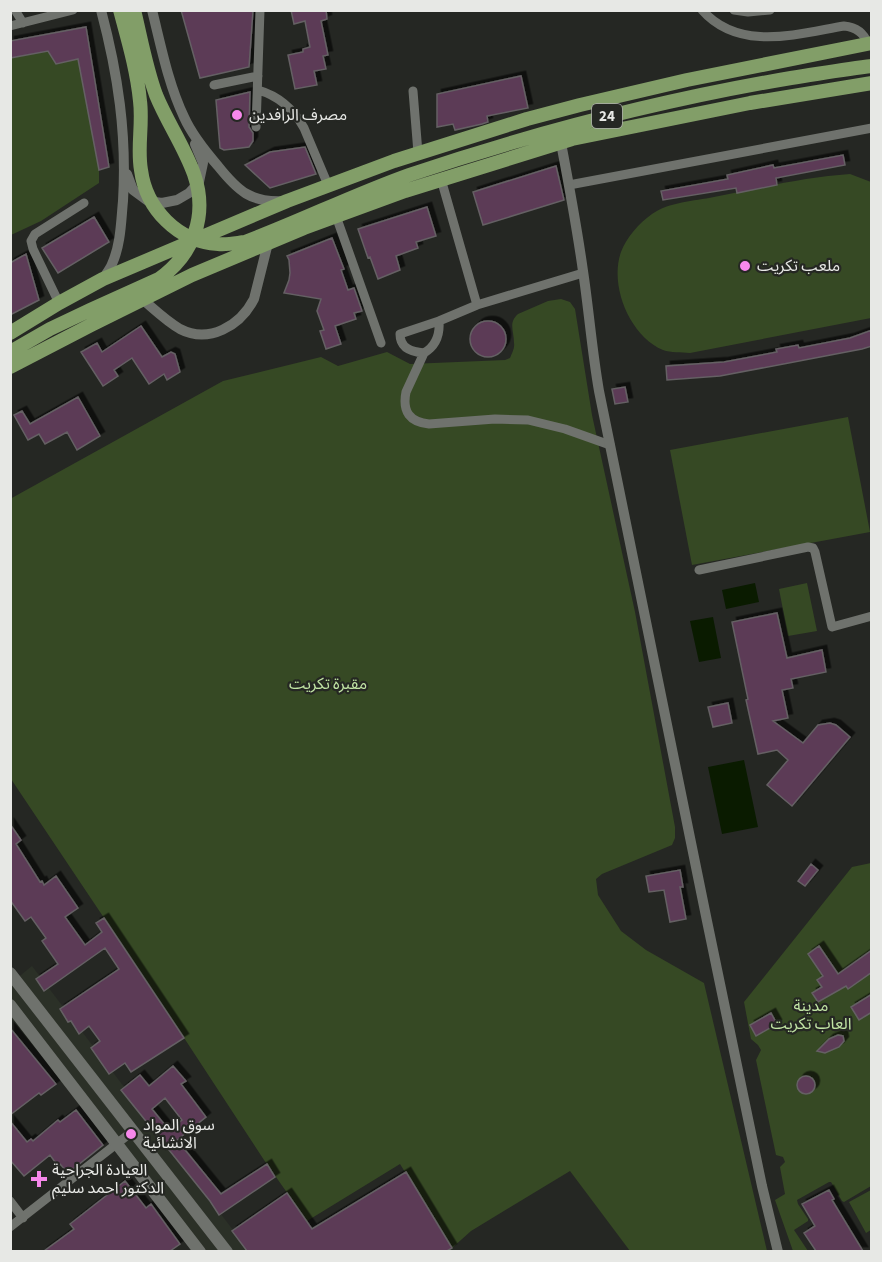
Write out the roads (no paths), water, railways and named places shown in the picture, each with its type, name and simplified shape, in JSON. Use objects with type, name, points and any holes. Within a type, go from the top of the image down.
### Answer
[{"type":"main road","name":"24","points":[[120,10],[138,88],[142,128],[140,168],[150,201],[172,227],[202,242],[217,244],[245,242],[350,197],[465,157],[636,109],[732,88],[872,66]]},
{"type":"main road","points":[[10,352],[50,329],[149,284],[168,272],[189,247],[196,230],[199,197],[194,175],[156,94],[134,10]]},
{"type":"main road","points":[[10,333],[103,279],[287,201],[418,153],[527,118],[622,94],[870,44]]},
{"type":"main road","points":[[10,367],[192,275],[405,190],[561,143],[750,103],[872,83]]},
{"type":"main road","points":[[10,973],[227,1251]]},
{"type":"main road","points":[[10,1005],[117,1143],[194,1250]]},
{"type":"street","points":[[15,10],[23,23]]},
{"type":"street","points":[[10,26],[73,10]]},
{"type":"street","points":[[101,10],[115,70],[127,175],[133,190],[148,201],[162,203],[177,200],[189,193],[199,182],[203,163],[170,80],[152,10]]},
{"type":"street","points":[[256,127],[260,10]]},
{"type":"street","points":[[702,10],[719,25],[736,33],[754,37],[772,38],[850,26],[860,31],[870,44]]},
{"type":"street","points":[[734,10],[748,12],[770,10]]},
{"type":"street","points":[[214,85],[258,76]]},
{"type":"street","points":[[258,90],[285,103],[299,118],[328,185]]},
{"type":"street","points":[[414,91],[418,153]]},
{"type":"street","points":[[185,119],[207,154],[244,193],[271,202],[287,201]]},
{"type":"street","points":[[569,184],[872,128]]},
{"type":"street","points":[[561,143],[583,273],[592,353],[610,445],[704,911],[762,1186],[778,1251]]},
{"type":"street","points":[[103,279],[112,264],[118,246],[124,184],[124,153]]},
{"type":"street","points":[[441,179],[477,305]]},
{"type":"street","points":[[59,303],[33,249],[32,241],[35,234],[84,203]]},
{"type":"street","points":[[336,216],[381,343]]},
{"type":"street","points":[[142,299],[173,325],[189,333],[205,334],[222,330],[238,321],[250,307],[268,243]]},
{"type":"street","points":[[423,353],[403,346],[400,342],[400,334],[477,305],[583,273]]},
{"type":"street","points":[[439,321],[440,329],[437,338],[430,349],[423,353],[404,399],[406,410],[413,420],[429,424],[495,418],[528,420],[565,429],[610,445]]},
{"type":"street","points":[[699,570],[808,547],[813,548],[832,627],[872,616]]},
{"type":"street","points":[[10,1227],[133,1131]]},
{"type":"street","points":[[10,1201],[23,1218]]},
{"type":"place","name":"مصرف الرافدين","points":[[237,115]]},
{"type":"place","name":"ملعب تكريت","points":[[745,266]]},
{"type":"place","name":"سوق المواد الانشائية","points":[[131,1134]]},
{"type":"place","name":"العيادة الجراحية الدكتور احمد سليم","points":[[39,1179]]},
{"type":"park label","name":"مقبرة تكريت","points":[[328,684]]},
{"type":"park label","name":"مدينة العاب تكريت","points":[[811,1015]]}]
